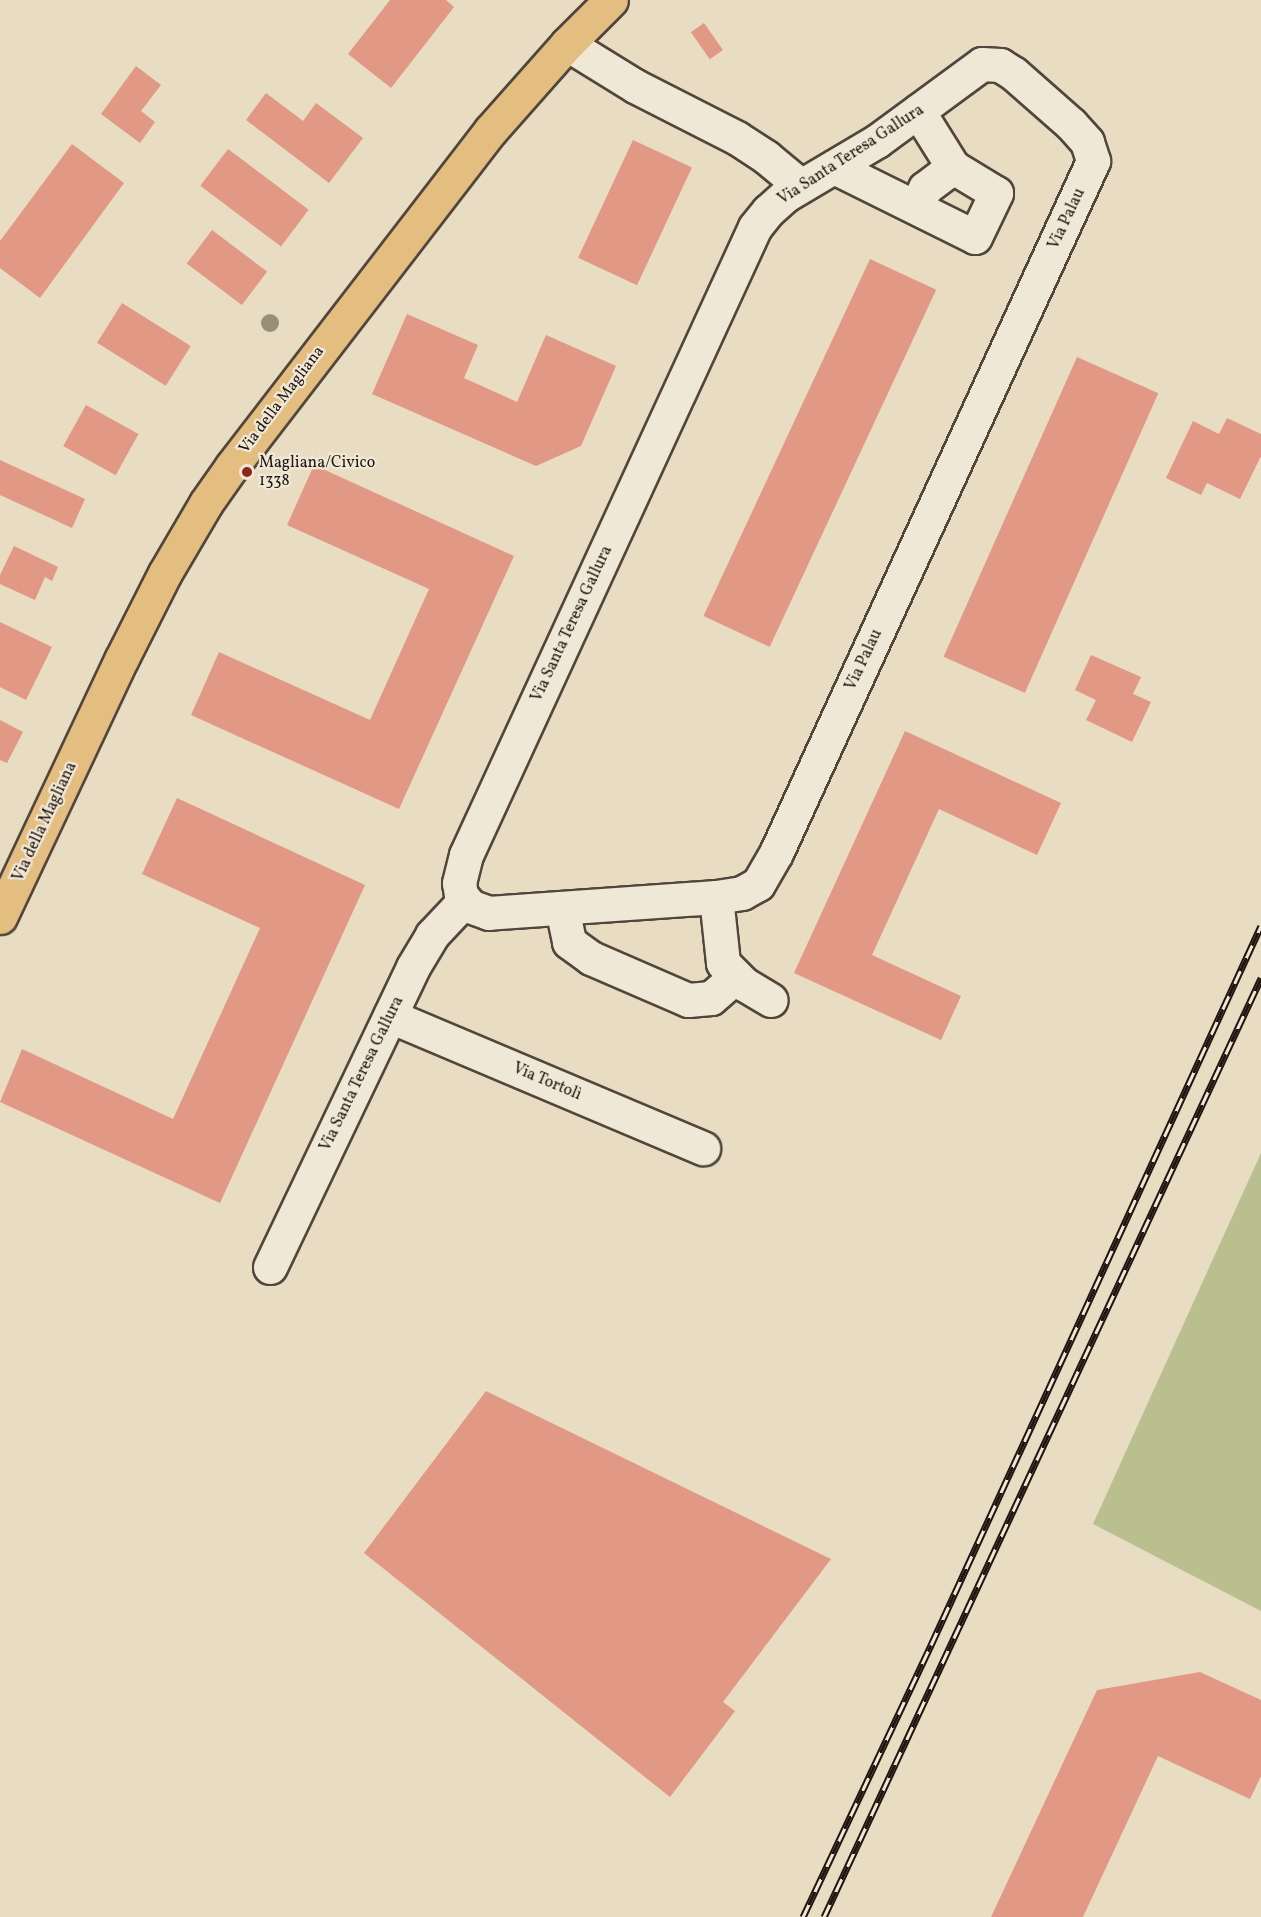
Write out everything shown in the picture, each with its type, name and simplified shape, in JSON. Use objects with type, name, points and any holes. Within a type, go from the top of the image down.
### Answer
[{"type":"main road","name":"Via della Magliana","points":[[0,917],[121,660],[165,573],[206,503],[451,178],[529,85],[611,0]]},
{"type":"street","points":[[567,44],[635,86],[736,138],[766,157],[801,186]]},
{"type":"street","name":"Via Santa Teresa Gallura","points":[[270,1267],[424,946],[464,901],[459,883],[466,855],[745,243],[768,211],[801,186],[834,167],[918,111],[982,64],[1000,65],[1013,73],[1071,124],[1087,142],[1093,162]]},
{"type":"street","points":[[834,167],[975,237],[996,193],[953,167],[918,111]]},
{"type":"street","name":"Via Palau","points":[[464,901],[480,912],[489,913],[716,897],[742,893],[758,884],[776,853],[1093,162]]},
{"type":"street","points":[[916,207],[926,188],[953,167]]},
{"type":"street","points":[[716,897],[723,963],[744,984],[771,1000]]},
{"type":"street","points":[[562,908],[569,942],[591,958],[688,1000],[711,998],[736,976]]},
{"type":"street","name":"Via Tortolì","points":[[390,1016],[703,1148]]},
{"type":"green space","points":[[1261,1153],[1261,1611],[1093,1524]]},
{"type":"building","points":[[390,0],[446,0],[454,7],[391,88],[348,54]]},
{"type":"building","points":[[704,23],[723,50],[710,59],[691,32]]},
{"type":"building","points":[[136,66],[161,85],[141,111],[155,122],[140,143],[101,114]]},
{"type":"building","points":[[266,93],[303,121],[316,103],[363,138],[329,183],[246,120]]},
{"type":"building","points":[[633,140],[692,167],[637,285],[578,258]]},
{"type":"building","points":[[72,144],[124,183],[40,298],[0,268],[0,241]]},
{"type":"building","points":[[228,149],[309,210],[281,247],[200,186]]},
{"type":"building","points":[[212,230],[267,272],[242,305],[187,264]]},
{"type":"building","points":[[870,259],[936,290],[770,647],[703,616]]},
{"type":"building","points":[[122,303],[191,346],[166,386],[97,343]]},
{"type":"building","points":[[407,314],[478,345],[464,378],[517,402],[546,335],[616,366],[581,446],[536,466],[372,394]]},
{"type":"building","points":[[1077,357],[1158,393],[1025,693],[944,657]]},
{"type":"building","points":[[86,405],[138,434],[116,475],[63,446]]},
{"type":"building","points":[[1227,418],[1261,434],[1261,456],[1240,499],[1207,483],[1201,495],[1166,478],[1193,421],[1219,434]]},
{"type":"building","points":[[0,460],[85,499],[72,528],[0,495]]},
{"type":"building","points":[[314,465],[514,556],[399,809],[191,715],[219,652],[370,720],[429,589],[287,525]]},
{"type":"building","points":[[14,546],[58,567],[52,581],[45,577],[35,600],[0,584],[0,575]]},
{"type":"building","points":[[0,622],[52,647],[26,700],[0,687]]},
{"type":"building","points":[[1091,655],[1141,677],[1133,694],[1151,702],[1132,742],[1086,720],[1096,700],[1075,690]]},
{"type":"building","points":[[0,720],[23,732],[7,763],[0,760]]},
{"type":"building","points":[[905,731],[1061,803],[1037,855],[939,809],[872,955],[961,996],[941,1040],[794,973]]},
{"type":"building","points":[[177,798],[365,885],[220,1203],[0,1102],[22,1049],[173,1119],[260,928],[142,874]]},
{"type":"building","points":[[486,1391],[831,1559],[723,1702],[735,1711],[670,1797],[364,1553]]},
{"type":"building","points":[[1200,1672],[1261,1700],[1261,1776],[1250,1799],[1158,1756],[1083,1917],[991,1917],[1097,1690]]},
{"type":"railway","points":[[803,1917],[931,1645],[1261,926]]},
{"type":"railway","points":[[824,1917],[1261,978]]},
{"type":"place","name":"Magliana/Civico 1338","points":[[247,472]]}]
